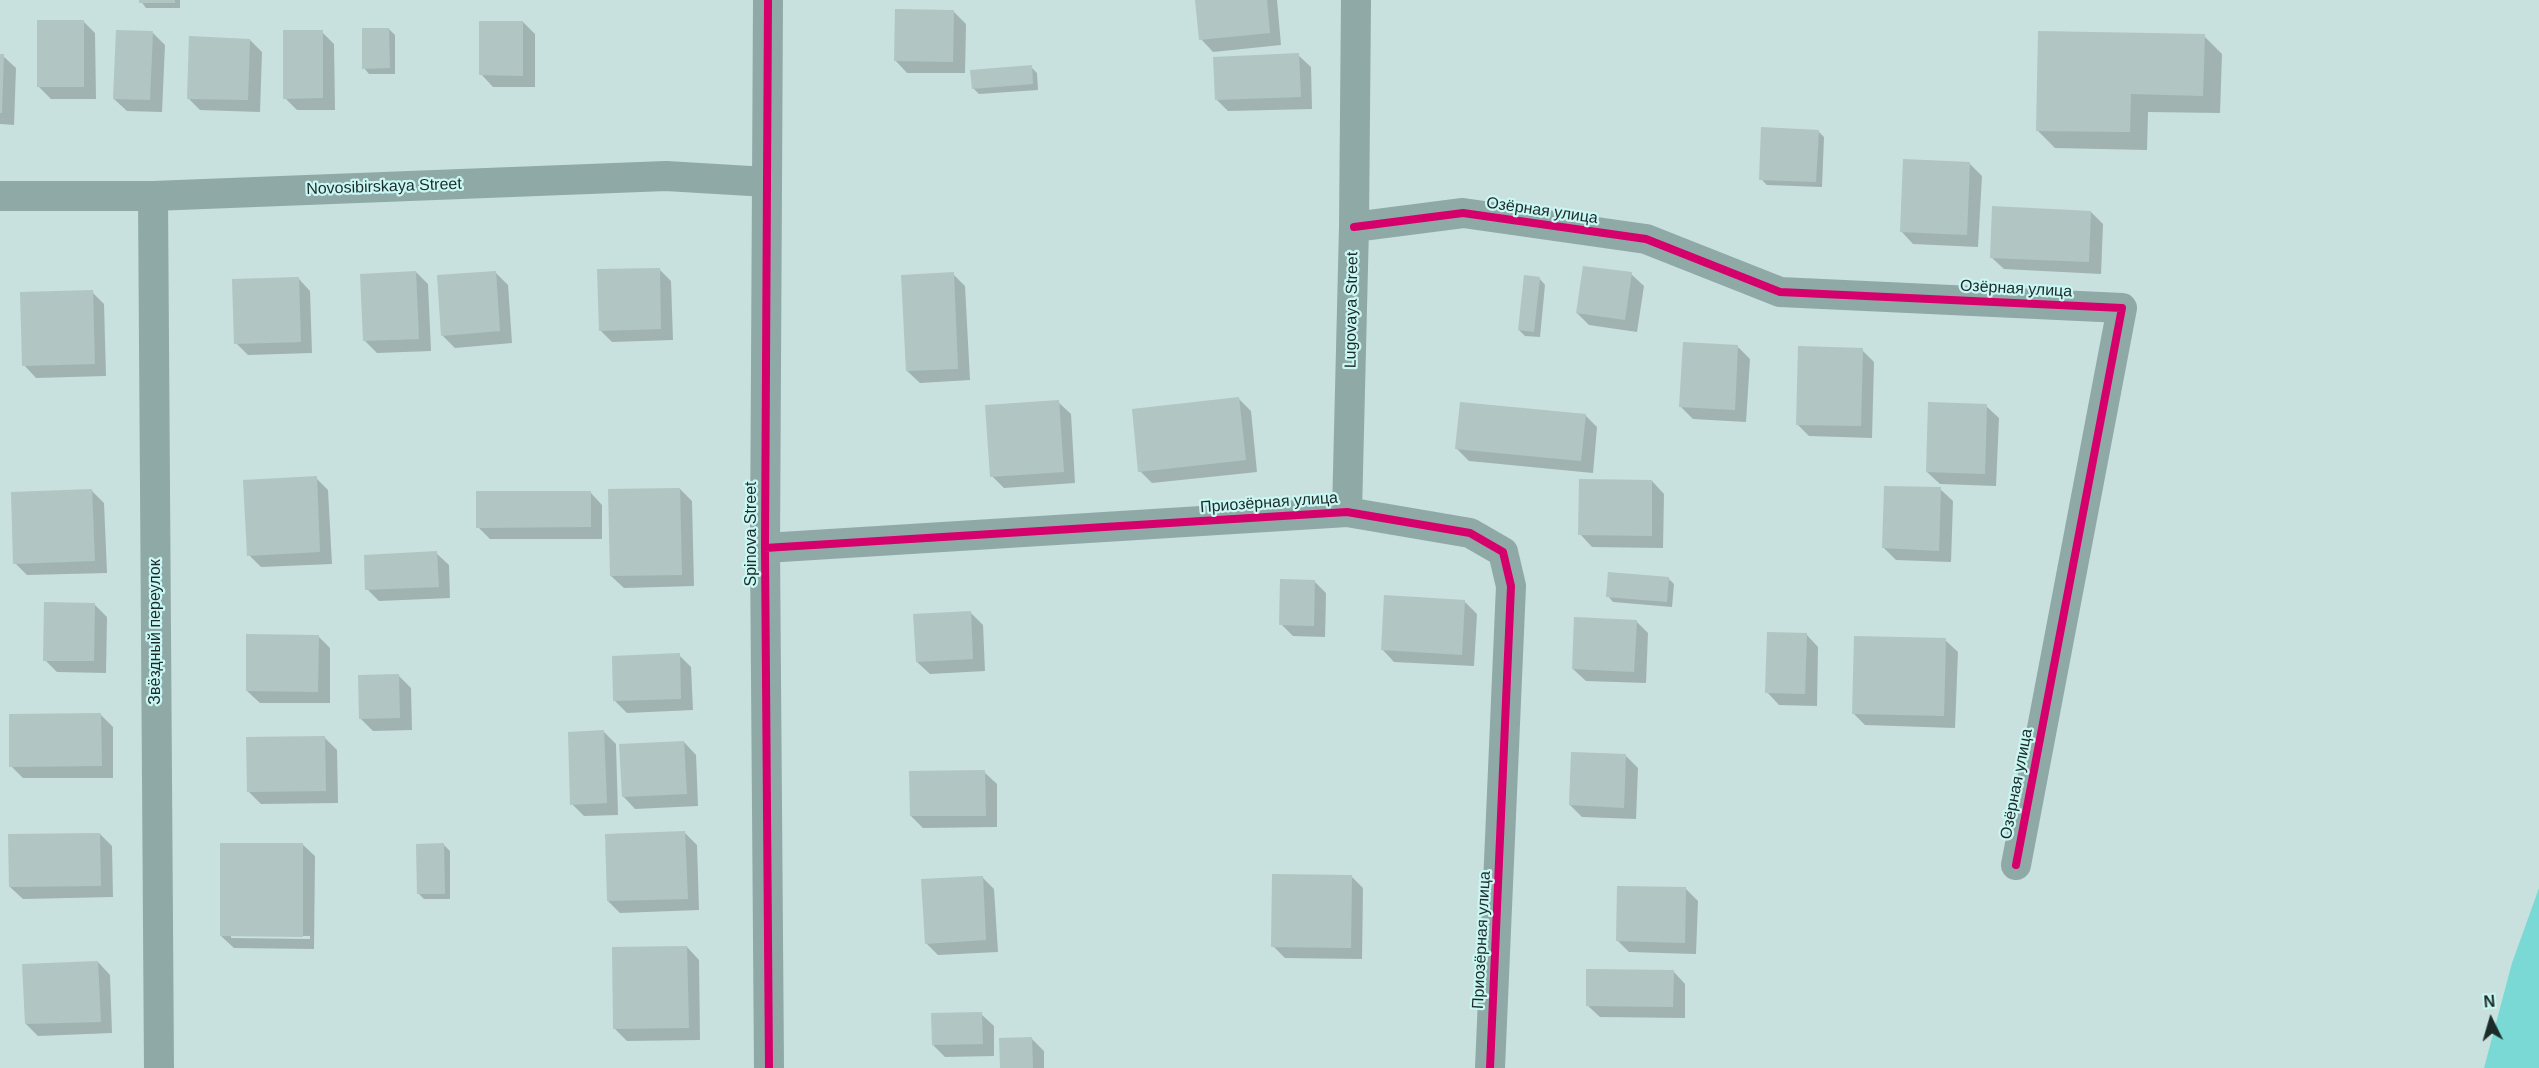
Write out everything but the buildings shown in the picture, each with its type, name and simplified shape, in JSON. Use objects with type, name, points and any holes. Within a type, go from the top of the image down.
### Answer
[{"type":"street","name":"Spinova Street","points":[[768,0],[765,548],[769,1068]]},
{"type":"street","name":"Lugovaya Street","points":[[1347,512],[1354,227],[1356,0]]},
{"type":"street","name":"Novosibirskaya Street","points":[[0,196],[153,196],[666,176],[767,182]]},
{"type":"street","name":"Звёздный переулок","points":[[153,196],[159,1068]]},
{"type":"street","name":"Озёрная улица","points":[[1354,227],[1463,213],[1646,239],[1780,292],[2122,308],[2016,865]]},
{"type":"street","name":"Приозёрная улица","points":[[765,548],[1347,512],[1470,533],[1503,552],[1511,586],[1490,1068]]},
{"type":"water","points":[[2539,888],[2539,1068],[2484,1068],[2512,963]]},
{"type":"cycle path","points":[[768,0],[765,548],[769,1068]]},
{"type":"cycle path","points":[[1354,227],[1463,213],[1646,239],[1780,292],[2122,308],[2016,865]]},
{"type":"cycle path","points":[[765,548],[1347,512],[1470,533],[1503,552],[1511,586],[1490,1068]]}]
